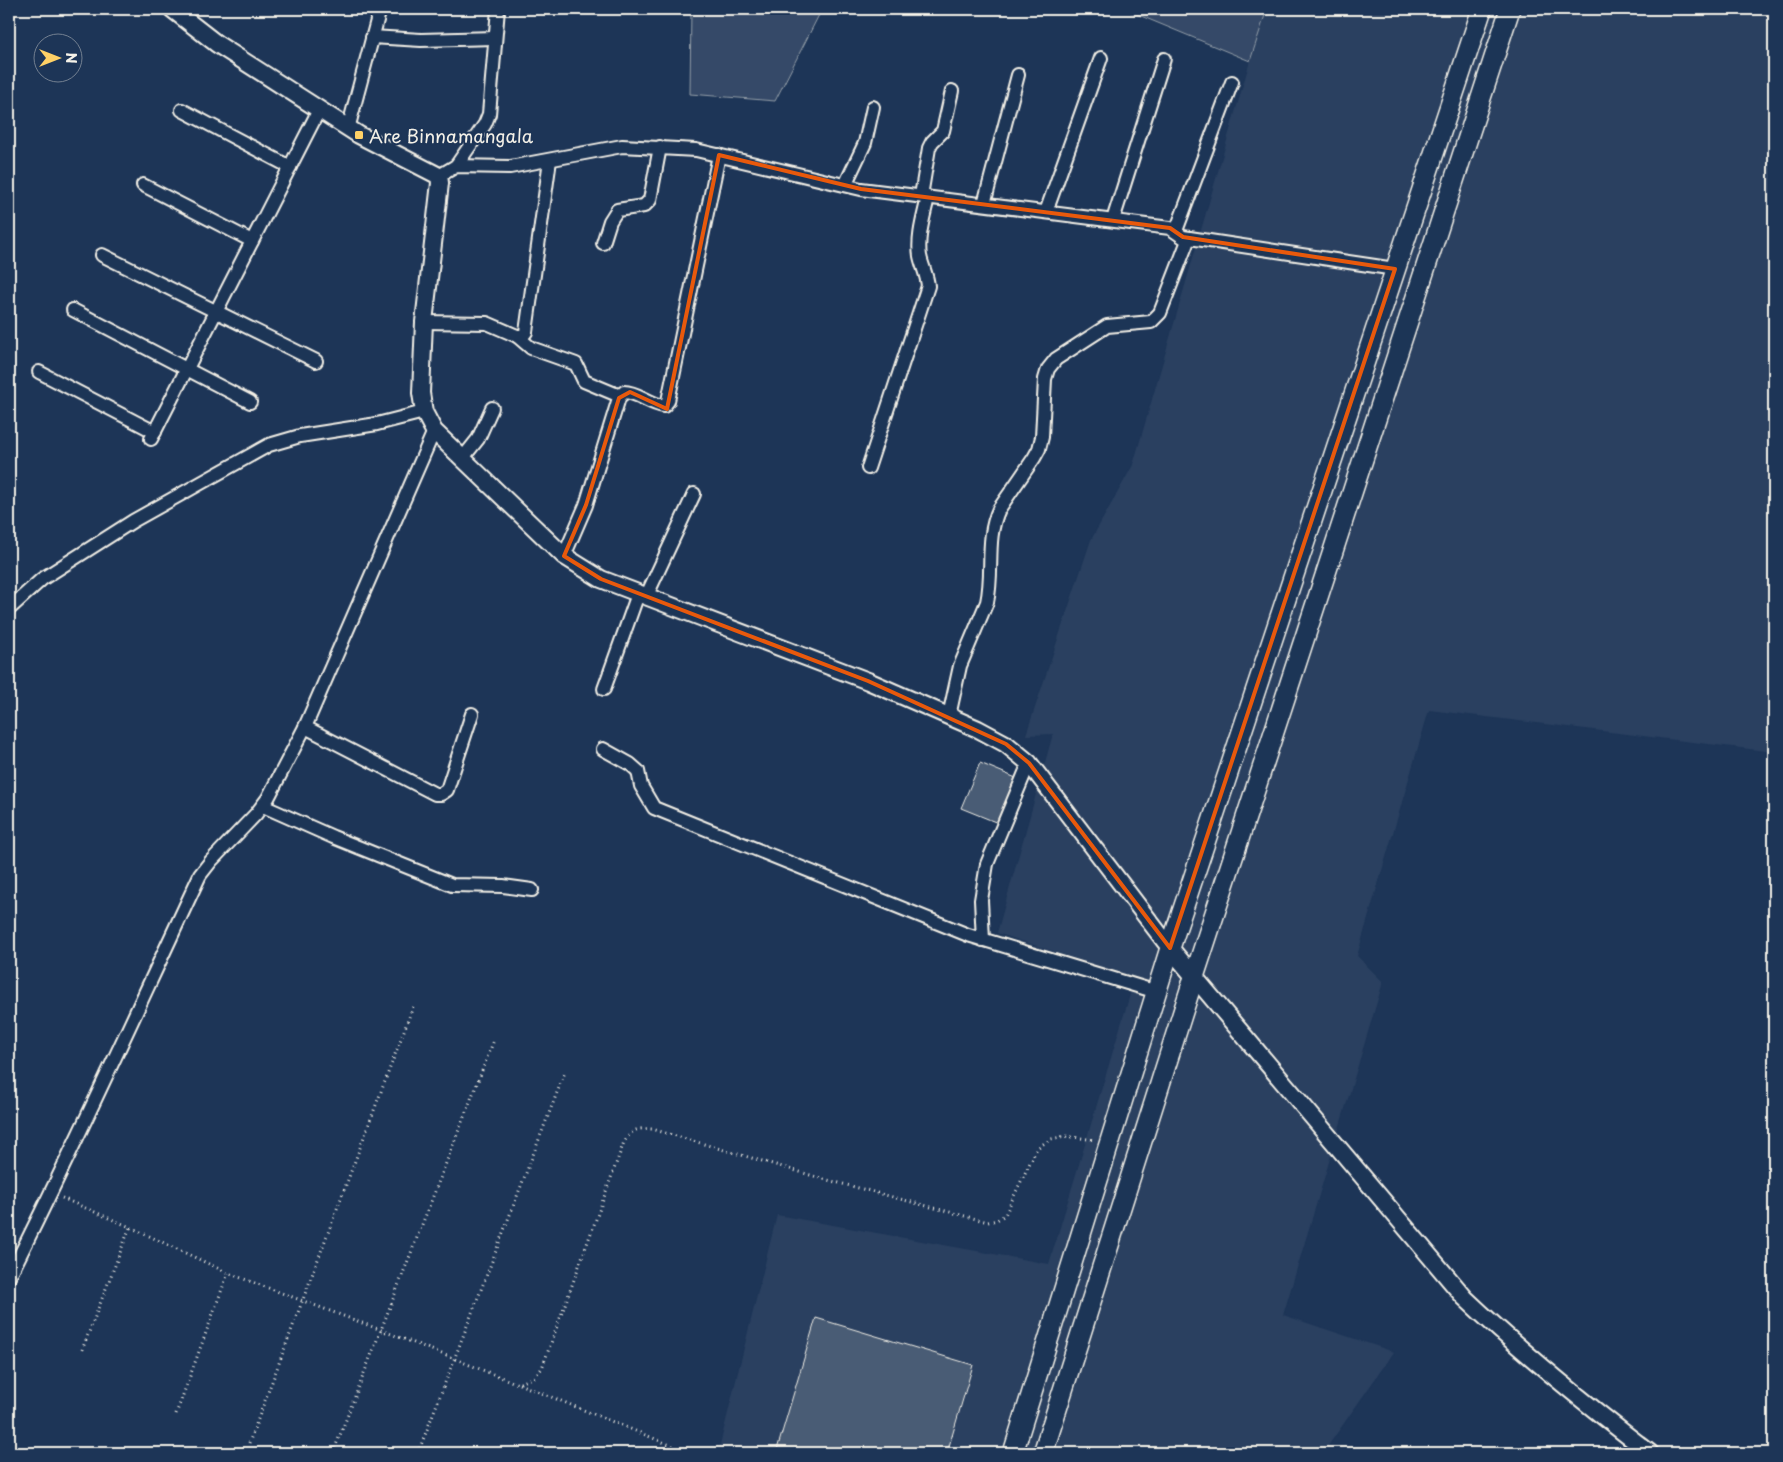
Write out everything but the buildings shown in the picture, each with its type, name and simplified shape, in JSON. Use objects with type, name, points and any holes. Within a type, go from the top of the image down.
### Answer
[{"type":"main road","points":[[1013,1453],[1170,948],[1482,9]]},
{"type":"main road","points":[[1043,1453],[1194,977],[1510,9]]},
{"type":"street","points":[[172,9],[217,44],[348,129],[439,176]]},
{"type":"street","points":[[348,129],[380,9]]},
{"type":"street","points":[[439,176],[456,166],[486,124],[489,114],[498,9]]},
{"type":"street","points":[[372,37],[421,40],[495,38]]},
{"type":"street","points":[[1046,212],[1101,58]]},
{"type":"street","points":[[1113,220],[1164,59]]},
{"type":"street","points":[[984,204],[1018,75]]},
{"type":"street","points":[[1176,231],[1232,82]]},
{"type":"street","points":[[868,468],[928,286],[919,246],[929,148],[943,131],[952,91]]},
{"type":"street","points":[[845,186],[865,143],[873,107]]},
{"type":"street","points":[[182,110],[290,167]]},
{"type":"street","points":[[39,372],[153,436],[319,110]]},
{"type":"street","points":[[456,166],[510,167],[622,146],[696,150],[845,186],[1170,228],[1180,235],[1189,238],[1395,269]]},
{"type":"street","points":[[603,243],[610,221],[617,210],[644,206],[650,200],[660,147]]},
{"type":"street","points":[[564,556],[586,505],[620,396],[624,392],[630,392],[664,406],[668,401],[719,155]]},
{"type":"street","points":[[517,336],[523,336],[526,332],[550,160]]},
{"type":"street","points":[[439,176],[440,183],[424,322],[421,393],[424,412],[434,431],[564,556],[601,579],[868,681],[978,729],[1006,744],[1029,763],[1170,948],[1465,1298],[1574,1395],[1650,1453]]},
{"type":"street","points":[[143,185],[252,241]]},
{"type":"street","points":[[949,716],[960,666],[988,597],[990,544],[995,518],[1039,449],[1042,437],[1045,379],[1048,369],[1056,359],[1107,326],[1151,322],[1156,318],[1160,313],[1189,238]]},
{"type":"street","points":[[102,255],[316,360]]},
{"type":"street","points":[[73,310],[250,402]]},
{"type":"street","points":[[424,322],[487,323],[517,336],[531,348],[576,364],[584,380],[620,396]]},
{"type":"street","points":[[462,459],[478,439],[492,408]]},
{"type":"street","points":[[9,609],[42,579],[133,521],[269,445],[300,436],[377,424],[424,412]]},
{"type":"street","points":[[9,1277],[52,1193],[81,1126],[200,875],[263,806],[305,728],[434,431]]},
{"type":"street","points":[[604,689],[642,595],[694,494]]},
{"type":"street","points":[[305,728],[436,794],[441,794],[447,790],[472,714]]},
{"type":"street","points":[[602,749],[630,764],[638,771],[641,786],[654,808],[983,940],[1157,992]]},
{"type":"street","points":[[983,940],[981,900],[988,864],[1029,763]]},
{"type":"street","points":[[263,806],[333,837],[452,885],[503,886],[532,890]]},
{"type":"path","points":[[249,1443],[414,1004]]},
{"type":"path","points":[[333,1453],[494,1040]]},
{"type":"path","points":[[418,1453],[565,1072]]},
{"type":"path","points":[[518,1384],[535,1377],[542,1368],[624,1142],[630,1133],[639,1128],[652,1129],[824,1179],[988,1222],[997,1220],[1005,1215],[1037,1148],[1051,1139],[1066,1136],[1110,1142]]},
{"type":"path","points":[[52,1193],[228,1273],[381,1330],[690,1453]]},
{"type":"path","points":[[82,1350],[130,1227]]},
{"type":"path","points":[[176,1414],[228,1273]]},
{"type":"highlighted area","points":[[719,155],[861,189],[1170,228],[1183,237],[1395,269],[1170,948],[1029,763],[1006,744],[868,681],[601,579],[564,556],[586,505],[619,398],[630,392],[667,409]]},
{"type":"shaded area","points":[[691,9],[822,9],[775,101],[690,94]]},
{"type":"shaded area","points":[[1124,9],[1267,9],[1250,61]]},
{"type":"shaded area","points":[[1267,9],[1774,9],[1774,752],[1429,710],[1357,956],[1383,982],[1283,1315],[1394,1352],[1323,1453],[718,1453],[777,1215],[1049,1264],[1135,978],[997,933],[1053,734],[1026,735],[1091,540],[1133,465],[1250,61]]},
{"type":"place","name":"Are Binnamangala","points":[[359,135]]}]
